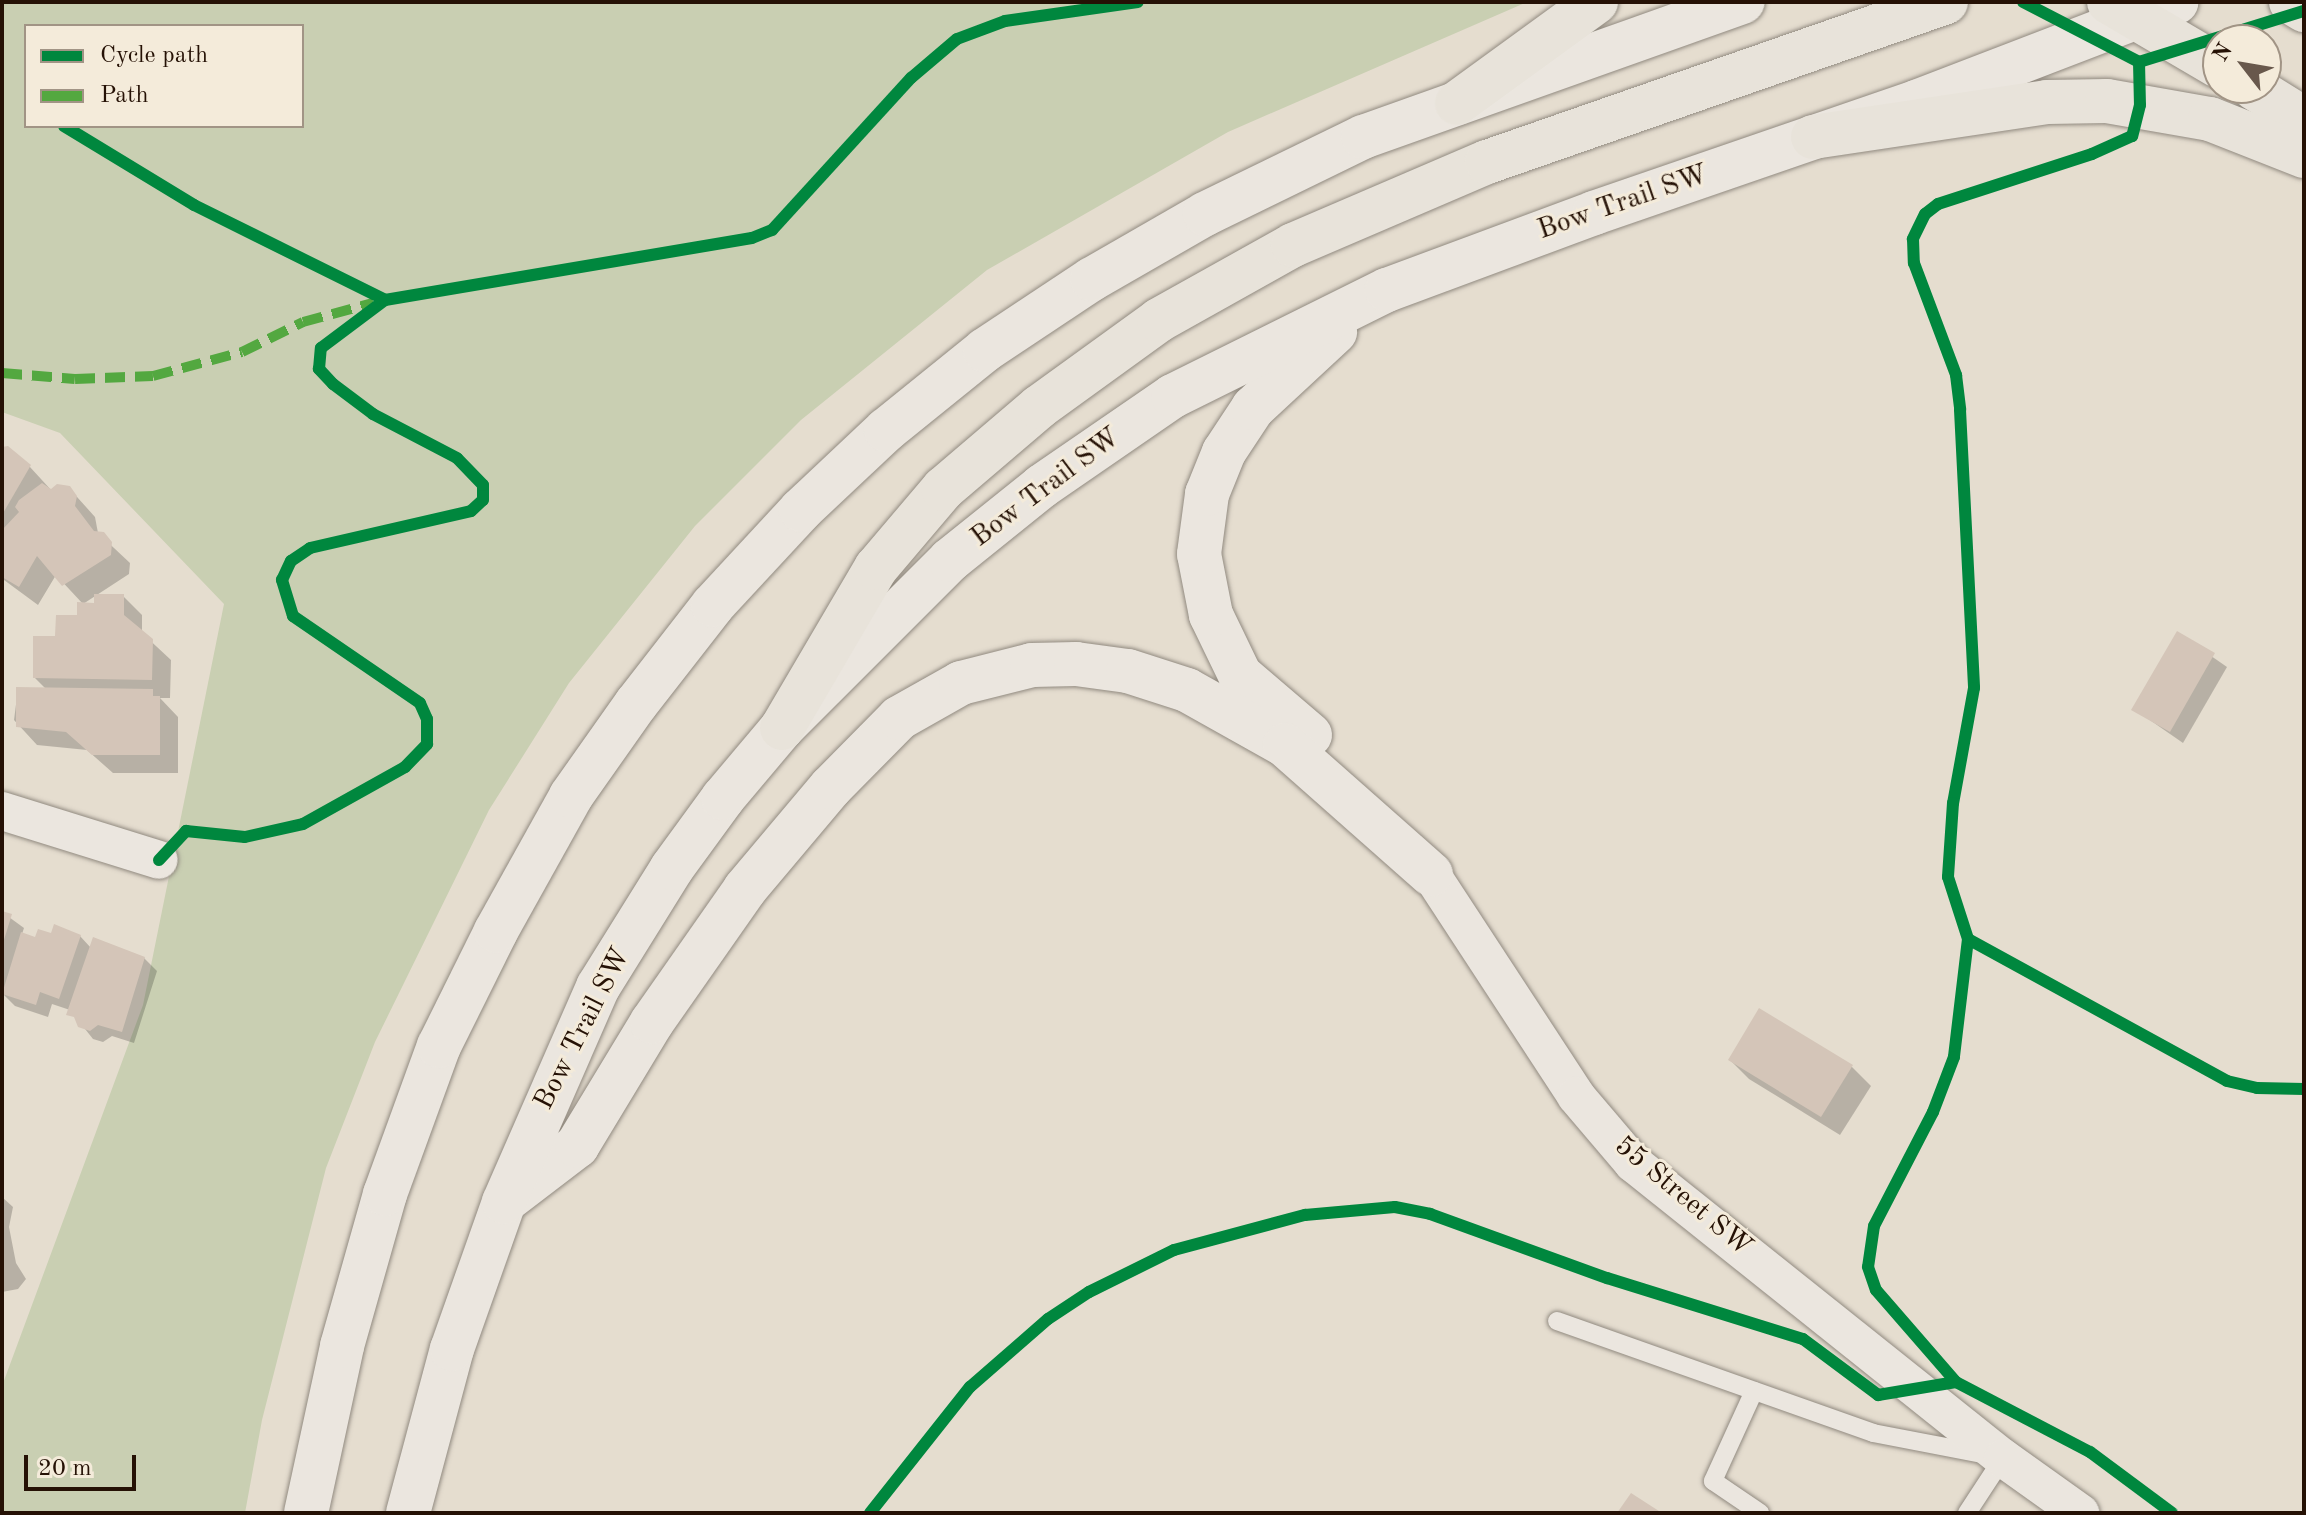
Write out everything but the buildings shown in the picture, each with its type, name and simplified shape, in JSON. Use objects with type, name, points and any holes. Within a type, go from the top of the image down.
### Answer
[{"type":"highway","points":[[1457,103],[1596,2]]},
{"type":"highway","points":[[782,728],[876,568],[943,489],[1039,407],[1159,320],[1293,245],[1487,162],[1946,2]]},
{"type":"highway","points":[[2291,2],[2304,10]]},
{"type":"highway","points":[[2129,8],[2202,56]]},
{"type":"highway","points":[[1813,137],[2047,102],[2107,101],[2210,119],[2304,156]]},
{"type":"highway","points":[[2280,104],[2304,119]]},
{"type":"main road","points":[[306,1513],[342,1346],[385,1194],[439,1046],[571,796],[713,605],[886,430],[996,342],[1092,279],[1205,214],[1363,137],[1743,2]]},
{"type":"main road","name":"Bow Trail SW","points":[[408,1513],[452,1349],[504,1202],[598,987],[672,868],[782,728],[950,560],[1042,486],[1173,396],[1387,290],[1813,137],[2129,8],[2176,2]]},
{"type":"main road","points":[[1387,290],[1253,408],[1216,468],[1207,494],[1199,554],[1211,615],[1240,675],[1380,795],[1431,874]]},
{"type":"main road","points":[[504,1202],[577,1146],[652,1022],[745,889],[831,787],[899,718],[961,683],[1032,665],[1076,664],[1128,671],[1187,690],[1285,745],[1431,874]]},
{"type":"street","points":[[2,811],[159,860]]},
{"type":"street","name":"55 Street SW","points":[[1431,874],[1576,1096],[1633,1163],[2003,1458],[2080,1513]]},
{"type":"lane","points":[[1557,1321],[1873,1433],[2003,1458],[1967,1513]]},
{"type":"lane","points":[[1754,1391],[1713,1481],[1760,1513]]},
{"type":"green space","points":[[2,2],[1527,2],[1228,132],[987,270],[801,420],[695,526],[569,683],[489,810],[375,1042],[326,1168],[262,1420],[245,1513],[2,1513],[2,1386],[143,1005],[224,604],[60,433],[2,412]]},
{"type":"marked path","points":[[2,373],[75,379],[153,376],[242,352],[303,322],[373,303]]},
{"type":"cycle path","points":[[159,860],[186,831],[245,837],[303,824],[405,767],[427,744],[427,719],[420,703],[293,616],[282,580],[291,561],[310,548],[471,511],[483,500],[483,485],[457,458],[373,414],[333,384],[319,369],[321,348],[385,300],[752,238],[772,230],[911,78],[957,39],[1005,21],[1138,2]]},
{"type":"cycle path","points":[[2023,2],[2139,62],[2304,11]]},
{"type":"cycle path","points":[[2139,62],[2140,105],[2132,136],[2092,154],[1938,204],[1925,214],[1913,239],[1914,263],[1956,375],[1960,410],[1974,688],[1953,803],[1948,877],[1968,939],[1954,1057],[1933,1112],[1874,1226],[1868,1267],[1876,1290],[1956,1382],[2090,1452],[2172,1513]]},
{"type":"cycle path","points":[[67,128],[194,205],[385,300]]},
{"type":"cycle path","points":[[1968,939],[2227,1081],[2257,1088],[2304,1089]]},
{"type":"cycle path","points":[[870,1513],[970,1387],[1048,1319],[1089,1292],[1174,1250],[1305,1215],[1395,1207],[1430,1214],[1607,1278],[1803,1339],[1878,1395],[1956,1382]]}]
